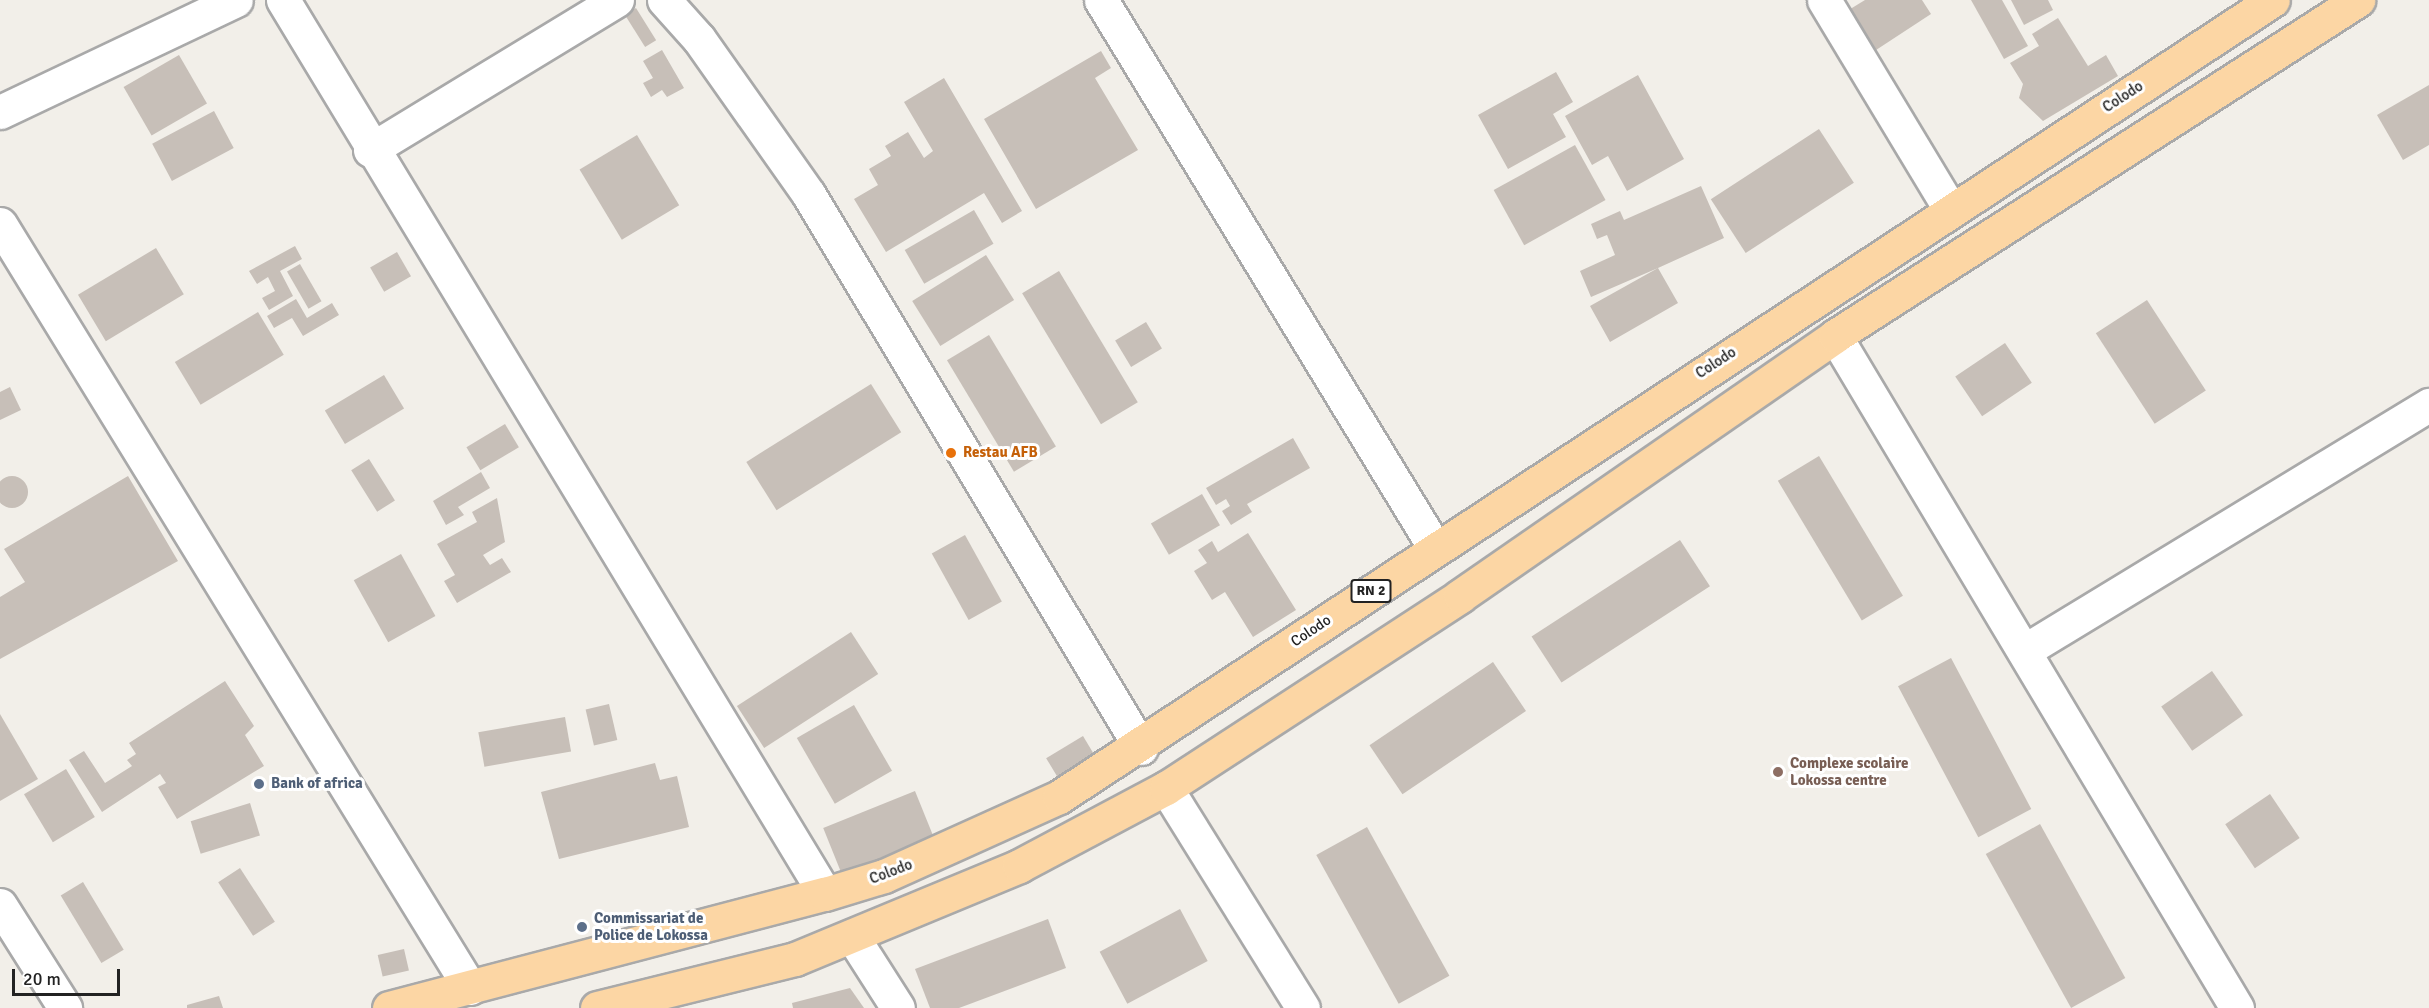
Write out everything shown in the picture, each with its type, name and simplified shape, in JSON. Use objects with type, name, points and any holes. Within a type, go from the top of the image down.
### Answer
[{"type":"main road","name":"Colodo","points":[[389,1008],[825,894],[970,840],[1059,797],[1141,748],[1435,548],[1950,209],[2273,0]]},
{"type":"main road","points":[[597,1008],[795,959],[1019,866],[1166,788],[1460,596],[1835,336],[2358,0]]},
{"type":"street","points":[[0,112],[236,0]]},
{"type":"street","points":[[283,0],[370,150],[825,894]]},
{"type":"street","points":[[370,150],[617,0]]},
{"type":"street","points":[[664,0],[699,39],[809,195],[1141,748]]},
{"type":"street","points":[[1101,0],[1435,548]]},
{"type":"street","points":[[1824,0],[1950,209]]},
{"type":"street","points":[[0,225],[470,988]]},
{"type":"street","points":[[1835,336],[2237,1008]]},
{"type":"street","points":[[2024,651],[2429,405]]},
{"type":"street","points":[[1166,788],[1303,1008]]},
{"type":"street","points":[[0,904],[65,1008]]},
{"type":"street","points":[[852,936],[898,1008]]},
{"type":"building","points":[[1865,0],[1922,0],[1931,14],[1873,52],[1847,11]]},
{"type":"building","points":[[1971,0],[2002,0],[2028,46],[2004,59]]},
{"type":"building","points":[[2011,0],[2048,0],[2053,10],[2024,25]]},
{"type":"building","points":[[636,8],[656,40],[645,47],[625,15]]},
{"type":"building","points":[[2058,18],[2088,66],[2106,55],[2118,76],[2043,121],[2019,98],[2023,84],[2010,63],[2039,46],[2032,34]]},
{"type":"building","points":[[662,50],[684,88],[667,97],[662,90],[651,97],[643,83],[653,78],[643,61]]},
{"type":"building","points":[[1101,51],[1111,68],[1095,78],[1138,150],[1036,209],[984,119]]},
{"type":"building","points":[[179,55],[207,103],[152,135],[124,87]]},
{"type":"building","points":[[1556,72],[1573,102],[1553,114],[1566,137],[1508,169],[1478,115]]},
{"type":"building","points":[[1638,75],[1684,159],[1627,191],[1608,156],[1592,165],[1565,116]]},
{"type":"building","points":[[944,78],[1022,211],[1002,223],[984,193],[886,252],[854,199],[878,185],[869,169],[891,156],[885,146],[908,132],[924,158],[933,151],[904,102]]},
{"type":"building","points":[[2429,85],[2429,145],[2403,160],[2377,115]]},
{"type":"building","points":[[214,111],[234,148],[172,181],[152,144]]},
{"type":"building","points":[[1819,129],[1854,183],[1746,253],[1711,199]]},
{"type":"building","points":[[637,135],[679,205],[622,240],[580,170]]},
{"type":"building","points":[[1575,145],[1606,200],[1524,245],[1494,190]]},
{"type":"building","points":[[1701,186],[1724,238],[1591,297],[1580,271],[1615,255],[1607,235],[1597,239],[1591,224],[1620,211],[1624,220]]},
{"type":"building","points":[[974,210],[994,244],[924,284],[905,250]]},
{"type":"building","points":[[295,246],[302,259],[280,271],[293,296],[269,310],[262,298],[275,291],[268,277],[257,284],[249,271]]},
{"type":"building","points":[[156,248],[184,294],[106,341],[78,295]]},
{"type":"building","points":[[397,252],[411,276],[384,292],[370,268]]},
{"type":"building","points":[[986,255],[1014,300],[940,346],[912,301]]},
{"type":"building","points":[[300,264],[322,301],[309,309],[287,272]]},
{"type":"building","points":[[1658,268],[1678,303],[1610,342],[1590,306]]},
{"type":"building","points":[[1059,271],[1138,402],[1101,424],[1022,293]]},
{"type":"building","points":[[296,299],[307,318],[332,303],[339,315],[303,336],[292,318],[274,328],[267,316]]},
{"type":"building","points":[[2147,300],[2206,391],[2155,424],[2096,333]]},
{"type":"building","points":[[258,312],[284,355],[201,405],[175,362]]},
{"type":"building","points":[[1146,322],[1162,349],[1131,367],[1115,341]]},
{"type":"building","points":[[989,335],[1056,446],[1014,472],[947,360]]},
{"type":"building","points":[[2005,343],[2032,383],[1982,416],[1955,377]]},
{"type":"building","points":[[384,375],[404,408],[345,444],[325,411]]},
{"type":"building","points":[[871,384],[901,432],[777,510],[746,462]]},
{"type":"building","points":[[10,387],[21,410],[0,420],[0,392]]},
{"type":"building","points":[[505,424],[519,447],[480,470],[466,447]]},
{"type":"building","points":[[1293,438],[1310,468],[1247,504],[1252,512],[1231,525],[1222,511],[1230,506],[1226,499],[1216,505],[1206,488]]},
{"type":"building","points":[[1819,456],[1903,596],[1862,620],[1778,481]]},
{"type":"building","points":[[369,459],[395,501],[377,512],[351,470]]},
{"type":"building","points":[[481,472],[490,488],[458,507],[464,515],[446,525],[433,501]]},
{"type":"building","points":[[12,476],[23,481],[28,492],[23,503],[12,508],[1,503],[-4,492],[1,481]]},
{"type":"building","points":[[128,476],[178,561],[0,659],[0,597],[25,582],[4,549]]},
{"type":"building","points":[[1202,494],[1220,525],[1169,555],[1151,524]]},
{"type":"building","points":[[497,498],[505,542],[483,555],[490,565],[502,558],[511,572],[457,603],[444,581],[455,575],[437,544],[477,522],[472,512]]},
{"type":"building","points":[[1248,533],[1296,610],[1253,637],[1225,592],[1212,600],[1194,571],[1207,563],[1198,550],[1212,541],[1218,552]]},
{"type":"building","points":[[965,535],[1002,601],[969,620],[932,553]]},
{"type":"building","points":[[1680,540],[1710,586],[1562,683],[1532,636]]},
{"type":"building","points":[[401,554],[435,616],[388,642],[354,580]]},
{"type":"building","points":[[851,632],[878,674],[764,748],[737,706]]},
{"type":"building","points":[[1951,658],[2031,809],[1978,837],[1898,686]]},
{"type":"building","points":[[1493,662],[1526,711],[1402,794],[1369,745]]},
{"type":"building","points":[[2212,671],[2243,715],[2192,751],[2161,707]]},
{"type":"building","points":[[225,681],[254,726],[245,735],[264,766],[177,819],[158,787],[166,783],[160,774],[102,812],[69,760],[84,751],[105,783],[132,766],[127,760],[136,754],[129,743]]},
{"type":"building","points":[[609,704],[617,740],[594,745],[586,709]]},
{"type":"building","points":[[854,705],[892,771],[835,804],[797,738]]},
{"type":"building","points":[[0,714],[38,779],[0,801]]},
{"type":"building","points":[[565,717],[571,751],[484,767],[478,732]]},
{"type":"building","points":[[1083,736],[1095,756],[1058,778],[1046,758]]},
{"type":"building","points":[[655,763],[660,780],[677,776],[689,827],[559,859],[541,792]]},
{"type":"building","points":[[66,769],[95,817],[53,842],[24,794]]},
{"type":"building","points":[[915,791],[934,837],[842,874],[823,828]]},
{"type":"building","points":[[2270,794],[2300,838],[2255,868],[2225,824]]},
{"type":"building","points":[[250,803],[260,836],[201,854],[191,821]]},
{"type":"building","points":[[2040,824],[2125,978],[2071,1008],[1986,854]]},
{"type":"building","points":[[1367,827],[1449,976],[1399,1004],[1316,855]]},
{"type":"building","points":[[240,868],[275,922],[253,936],[218,882]]},
{"type":"building","points":[[83,882],[124,950],[101,963],[61,895]]},
{"type":"building","points":[[1180,909],[1208,961],[1127,1004],[1100,952]]},
{"type":"building","points":[[1048,919],[1066,968],[959,1008],[930,1008],[915,969]]},
{"type":"building","points":[[404,949],[409,970],[383,977],[378,955]]},
{"type":"building","points":[[850,988],[864,1008],[793,1008],[792,1003]]},
{"type":"building","points":[[219,996],[223,1008],[187,1008],[187,1005]]},
{"type":"place","name":"Restau AFB","points":[[951,453]]},
{"type":"place","name":"Complexe scolaire Lokossa centre","points":[[1778,772]]},
{"type":"place","name":"Bank of africa","points":[[259,784]]},
{"type":"place","name":"Commissariat de Police de Lokossa","points":[[582,927]]}]
